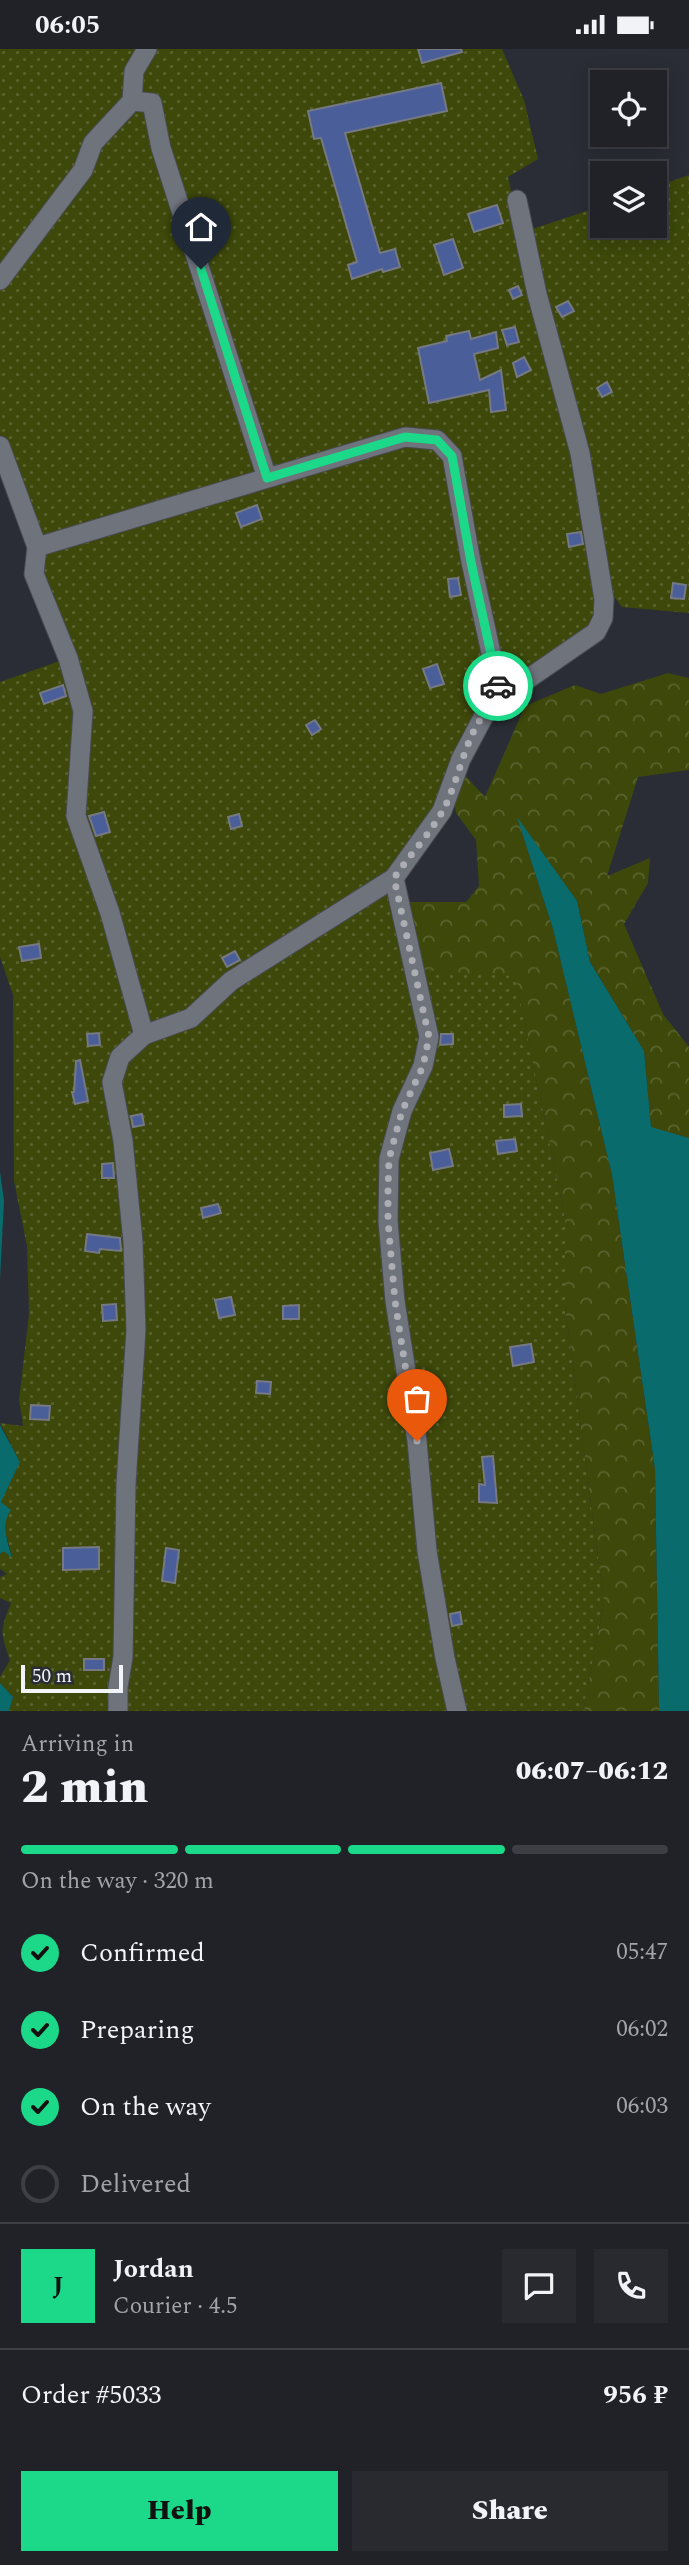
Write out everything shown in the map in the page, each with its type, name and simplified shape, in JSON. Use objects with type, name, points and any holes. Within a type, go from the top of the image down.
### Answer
[{"type":"street","points":[[0,280],[83,170],[93,143],[132,101],[134,71],[146,49]]},
{"type":"street","points":[[132,101],[152,103],[161,148],[267,478]]},
{"type":"street","points":[[118,1711],[122,1657],[125,1485],[136,1330],[133,1242],[123,1141],[112,1081],[120,1057],[144,1035],[191,1018],[230,981],[394,878],[442,811],[467,746],[486,710],[596,632],[603,618],[580,453],[537,294],[517,201]]},
{"type":"street","points":[[37,547],[405,437],[437,440],[452,456],[471,562],[501,698]]},
{"type":"street","points":[[0,446],[37,547],[34,574],[68,658],[83,712],[76,816],[110,913],[144,1035]]},
{"type":"street","points":[[394,878],[429,1037],[423,1066],[402,1111],[389,1159],[388,1221],[395,1301],[417,1441],[427,1551],[457,1711]]},
{"type":"green space","points":[[0,49],[502,49],[524,100],[538,159],[508,177],[520,233],[590,210],[590,238],[667,238],[667,183],[689,175],[689,613],[622,607],[602,581],[603,618],[493,703],[394,878],[414,969],[515,975],[565,1218],[565,1306],[604,1603],[585,1711],[9,1711],[13,1697],[0,1683],[0,1677],[10,1660],[3,1631],[11,1603],[0,1598],[0,1577],[7,1574],[0,1569],[0,1554],[4,1551],[12,1557],[5,1531],[6,1515],[0,1503],[20,1462],[0,1423],[23,1426],[19,1400],[29,1314],[27,1246],[14,1181],[13,995],[0,957],[0,682],[68,658],[34,574],[37,547],[0,446]]},
{"type":"green space","points":[[668,673],[689,678],[689,770],[638,777],[607,876],[650,858],[648,883],[624,924],[663,1014],[689,1047],[689,1138],[651,1128],[644,1051],[590,962],[577,901],[518,820],[553,929],[612,1175],[655,1469],[659,1711],[585,1711],[604,1603],[565,1306],[565,1218],[515,976],[423,970],[408,902],[466,902],[479,886],[476,840],[456,813],[451,789],[463,773],[485,797],[525,706],[575,685],[601,694]]},
{"type":"water","points":[[517,817],[577,901],[590,962],[644,1051],[651,1127],[689,1138],[689,1711],[659,1711],[655,1469],[612,1175],[553,929]]},
{"type":"water","points":[[0,1172],[4,1201],[0,1279]]},
{"type":"water","points":[[0,1425],[20,1462],[1,1502],[11,1510],[5,1527],[12,1558],[4,1551],[0,1554]]},
{"type":"water","points":[[0,1683],[13,1697],[9,1711],[0,1711]]},
{"type":"building","points":[[418,49],[461,49],[462,52],[422,63]]},
{"type":"building","points":[[441,83],[447,111],[345,133],[380,253],[395,249],[400,267],[383,272],[382,269],[352,279],[348,265],[357,262],[321,138],[314,139],[308,111]]},
{"type":"building","points":[[497,205],[503,223],[474,232],[468,214]]},
{"type":"building","points":[[453,239],[463,268],[444,275],[434,245]]},
{"type":"building","points":[[518,286],[522,295],[513,299],[509,290]]},
{"type":"building","points":[[568,301],[574,311],[562,317],[556,307]]},
{"type":"building","points":[[515,327],[519,342],[507,345],[502,330]]},
{"type":"building","points":[[469,331],[471,339],[496,332],[498,348],[474,354],[480,380],[501,370],[506,410],[491,412],[489,390],[429,403],[418,348],[447,341],[446,336]]},
{"type":"building","points":[[524,357],[531,370],[517,377],[513,363]]},
{"type":"building","points":[[607,382],[612,392],[602,397],[597,388]]},
{"type":"building","points":[[257,505],[262,519],[241,527],[236,513]]},
{"type":"building","points":[[581,532],[583,544],[569,547],[567,534]]},
{"type":"building","points":[[458,578],[461,595],[450,597],[448,579]]},
{"type":"building","points":[[673,583],[686,585],[684,599],[671,598]]},
{"type":"building","points":[[437,664],[444,684],[430,688],[423,669]]},
{"type":"building","points":[[63,685],[66,696],[44,704],[40,693]]},
{"type":"building","points":[[315,720],[321,729],[312,735],[306,725]]},
{"type":"building","points":[[104,812],[110,832],[96,836],[89,816]]},
{"type":"building","points":[[239,814],[242,826],[231,829],[228,817]]},
{"type":"building","points":[[39,944],[41,958],[22,961],[19,947]]},
{"type":"building","points":[[235,951],[240,960],[227,967],[222,958]]},
{"type":"building","points":[[99,1033],[100,1045],[88,1046],[87,1034]]},
{"type":"building","points":[[441,1034],[453,1034],[453,1044],[440,1045]]},
{"type":"building","points":[[80,1060],[88,1101],[75,1104],[72,1092],[76,1061]]},
{"type":"building","points":[[521,1104],[522,1116],[504,1117],[504,1105]]},
{"type":"building","points":[[142,1114],[144,1125],[133,1127],[131,1116]]},
{"type":"building","points":[[515,1139],[517,1151],[498,1154],[496,1141]]},
{"type":"building","points":[[449,1149],[453,1166],[433,1170],[430,1153]]},
{"type":"building","points":[[113,1163],[114,1178],[102,1178],[102,1164]]},
{"type":"building","points":[[218,1204],[221,1213],[203,1218],[201,1208]]},
{"type":"building","points":[[87,1234],[120,1238],[121,1251],[85,1251]]},
{"type":"building","points":[[231,1297],[235,1315],[219,1318],[215,1300]]},
{"type":"building","points":[[116,1304],[117,1320],[103,1321],[102,1305]]},
{"type":"building","points":[[299,1305],[299,1319],[283,1319],[283,1306]]},
{"type":"building","points":[[531,1344],[534,1362],[513,1366],[510,1347]]},
{"type":"building","points":[[257,1381],[271,1382],[270,1394],[256,1393]]},
{"type":"building","points":[[31,1405],[50,1406],[49,1420],[30,1419]]},
{"type":"building","points":[[493,1456],[497,1503],[479,1502],[479,1484],[485,1485],[482,1457]]},
{"type":"building","points":[[99,1547],[99,1569],[63,1570],[63,1548]]},
{"type":"building","points":[[166,1548],[179,1550],[175,1583],[162,1581]]},
{"type":"building","points":[[460,1612],[462,1624],[452,1626],[450,1614]]},
{"type":"building","points":[[84,1659],[104,1659],[104,1670],[84,1670]]},
{"type":"way so far","points":[[417,1441],[395,1301],[388,1188],[389,1159],[402,1111],[423,1066],[429,1037],[394,878],[442,811],[461,759],[486,710],[501,698],[498,686]]},
{"type":"route","points":[[201,269],[267,478],[405,437],[437,440],[452,456],[471,562],[498,686]]}]
